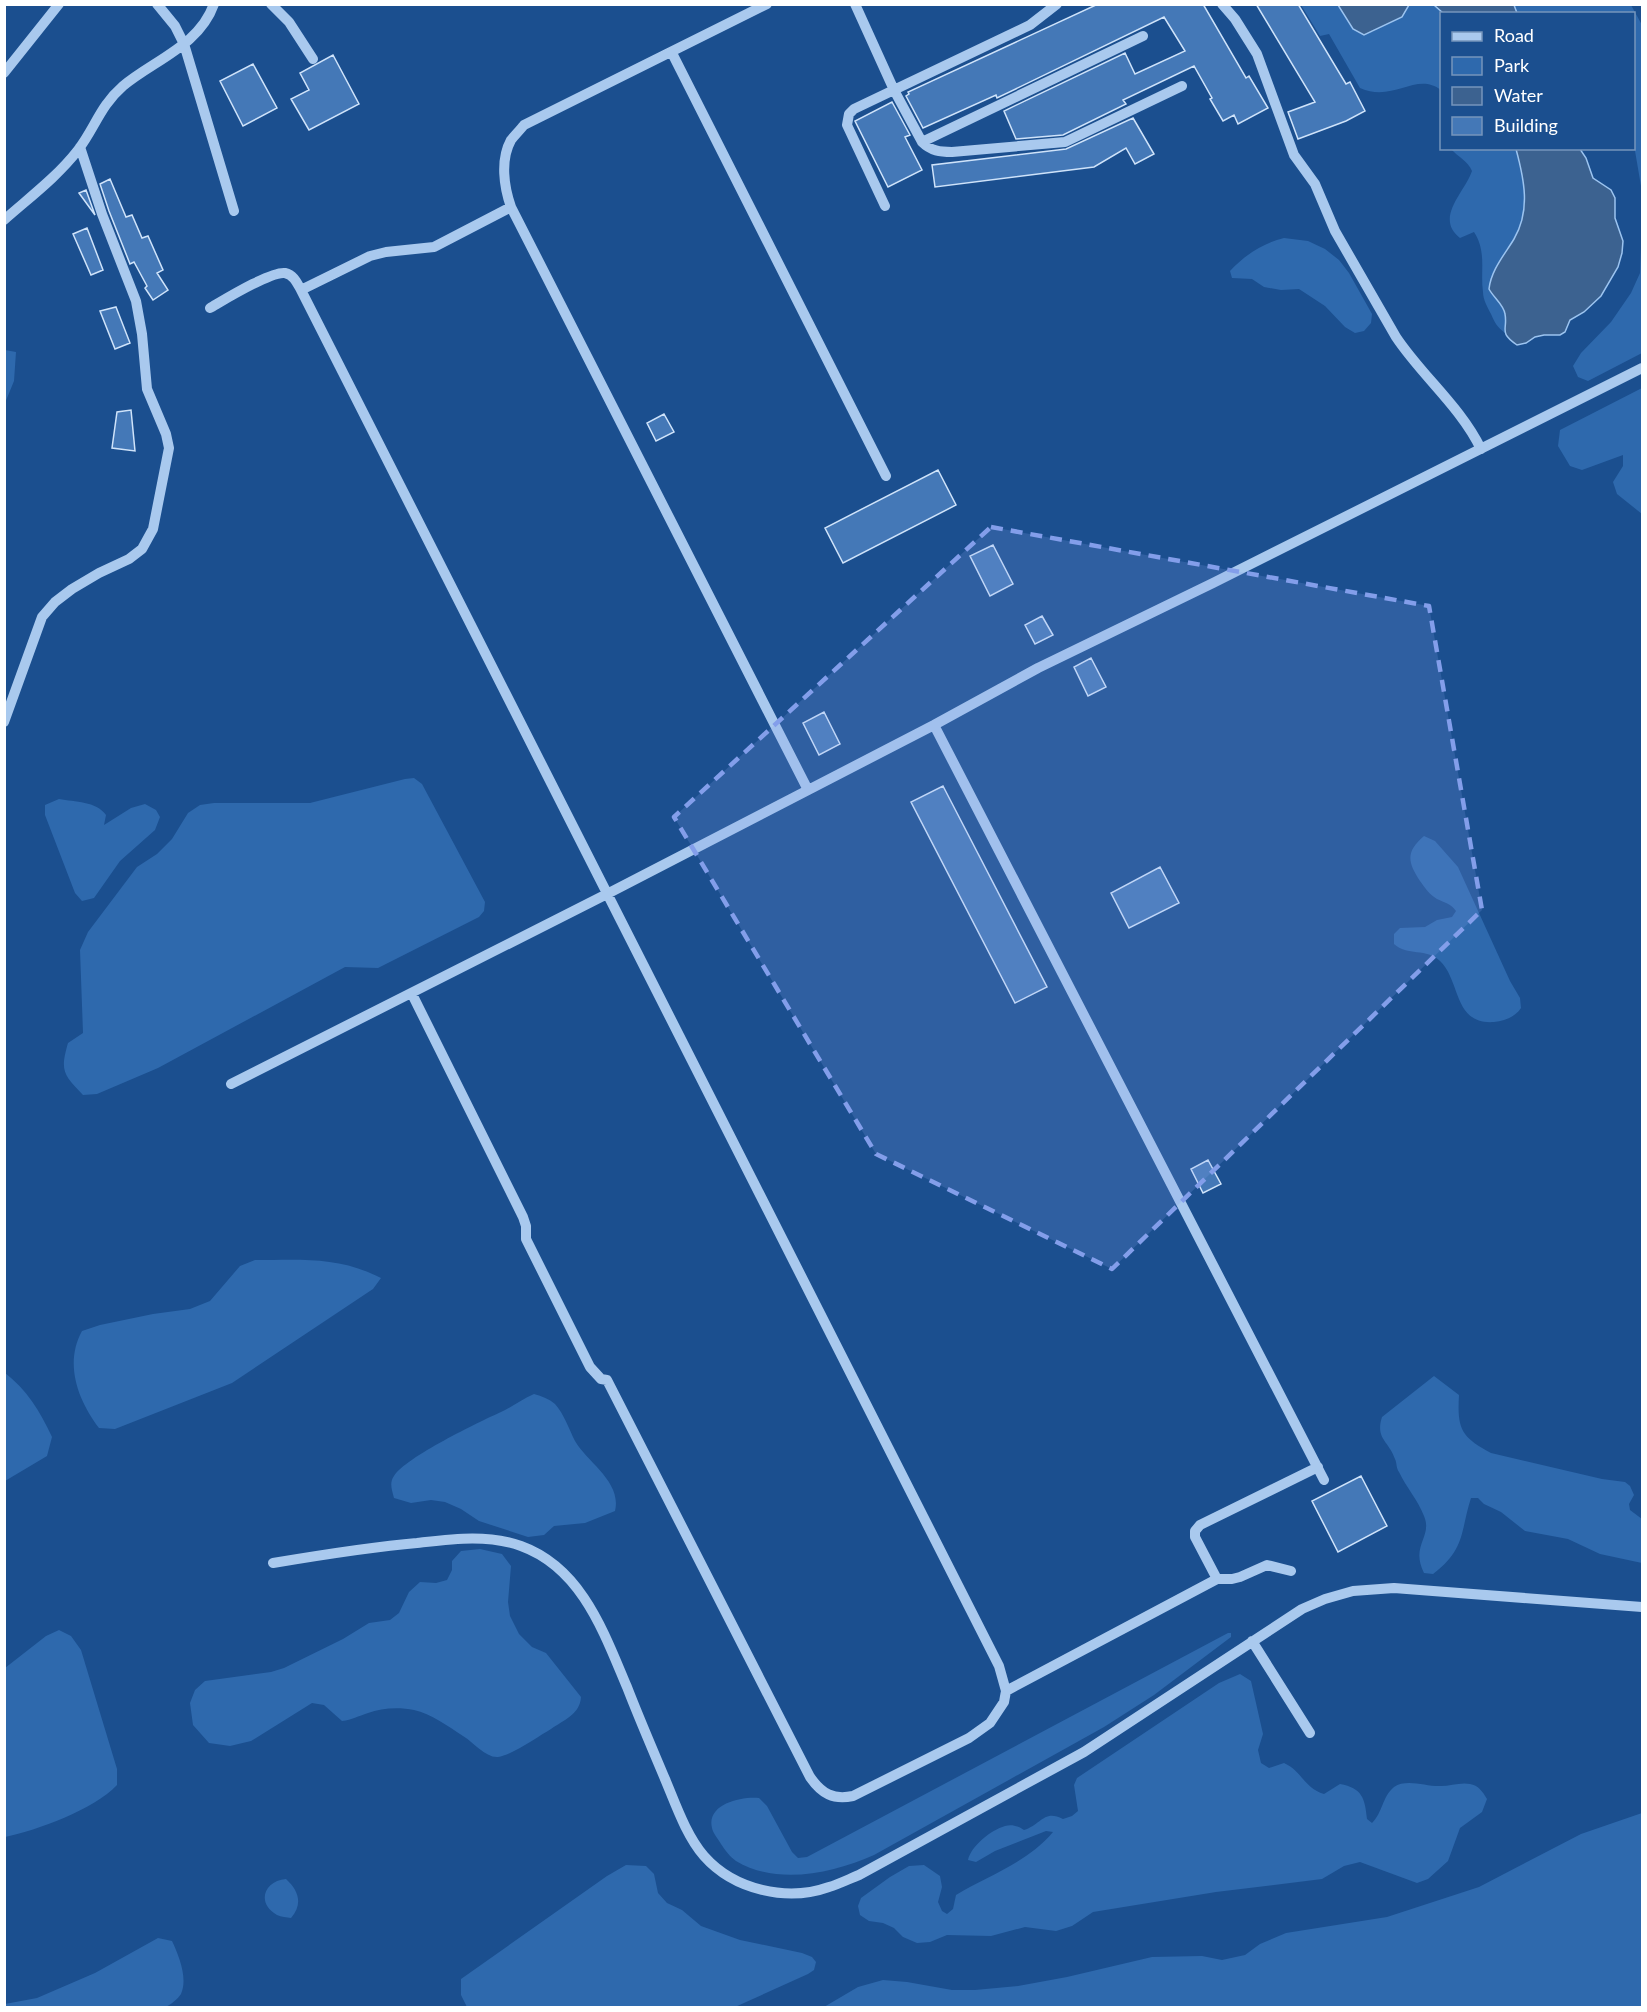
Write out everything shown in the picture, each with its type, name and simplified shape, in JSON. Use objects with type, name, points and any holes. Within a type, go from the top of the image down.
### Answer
[{"type":"street","points":[[4,73],[59,4]]},
{"type":"street","points":[[157,4],[175,26],[184,44],[234,211]]},
{"type":"street","points":[[4,220],[52,178],[80,147],[101,110],[121,88],[184,44],[211,13],[214,4]]},
{"type":"street","points":[[271,4],[289,22],[313,59]]},
{"type":"street","points":[[767,4],[524,125],[512,140],[505,156],[507,195],[511,207],[808,790]]},
{"type":"street","points":[[855,4],[894,90],[922,142],[928,148],[939,152],[1065,142],[1182,86]]},
{"type":"street","points":[[885,206],[847,125],[849,114],[854,109],[1030,24],[1057,4]]},
{"type":"street","points":[[1222,4],[1257,54],[1294,154],[1315,184],[1335,231],[1396,337],[1407,354],[1462,416],[1481,449]]},
{"type":"street","points":[[922,142],[1143,36]]},
{"type":"street","points":[[672,53],[886,476]]},
{"type":"street","points":[[4,722],[42,617],[55,602],[72,589],[129,559],[142,549],[153,529],[169,448],[166,434],[147,389],[142,334],[136,301],[102,214],[80,147]]},
{"type":"street","points":[[301,290],[370,256],[434,247],[511,207]]},
{"type":"street","points":[[210,308],[272,275],[285,273],[294,278],[301,290],[999,1666],[1006,1691],[1004,1702],[990,1723],[969,1738],[853,1796],[833,1797],[817,1787],[607,1380],[601,1379],[590,1367],[526,1239],[523,1217],[412,994]]},
{"type":"street","points":[[231,1084],[607,894],[1038,668],[1213,584],[1642,368]]},
{"type":"street","points":[[934,724],[1324,1480]]},
{"type":"street","points":[[1217,1579],[1195,1537],[1195,1531],[1200,1525],[1317,1467]]},
{"type":"street","points":[[273,1563],[371,1547],[469,1539],[491,1539],[522,1546],[546,1560],[565,1575],[582,1594],[602,1628],[675,1803],[690,1835],[704,1856],[736,1881],[778,1893],[807,1893],[829,1888],[859,1875],[1084,1752],[1252,1641],[1302,1610],[1325,1599],[1353,1591],[1394,1588],[1642,1606]]},
{"type":"street","points":[[1006,1691],[1217,1579],[1240,1577],[1267,1565],[1291,1571]]},
{"type":"street","points":[[1252,1641],[1310,1733]]},
{"type":"highlighted area","points":[[991,527],[1429,606],[1482,910],[1112,1269],[876,1154],[674,817]]},
{"type":"green space","points":[[1301,5],[1338,5],[1353,29],[1372,32],[1401,17],[1409,5],[1434,5],[1442,12],[1440,12],[1440,89],[1423,84],[1383,92],[1372,92],[1360,88],[1329,34],[1320,36]]},
{"type":"green space","points":[[1514,5],[1631,5],[1635,12],[1517,12]]},
{"type":"green space","points":[[1635,12],[1642,25],[1642,212],[1641,186],[1635,150]]},
{"type":"green space","points":[[1452,150],[1516,150],[1525,194],[1522,224],[1490,282],[1505,314],[1505,333],[1495,322],[1484,298],[1482,254],[1478,239],[1474,232],[1460,238],[1450,222],[1454,205],[1472,171]]},
{"type":"green space","points":[[1642,222],[1642,353],[1588,381],[1578,377],[1573,366],[1581,353],[1611,322],[1631,293],[1640,273]]},
{"type":"green space","points":[[1284,238],[1308,241],[1325,249],[1339,260],[1372,314],[1371,323],[1364,331],[1355,333],[1345,327],[1325,306],[1299,289],[1281,290],[1264,287],[1252,279],[1232,278],[1230,271],[1248,255],[1262,246]]},
{"type":"green space","points":[[5,350],[16,352],[14,381],[5,403]]},
{"type":"green space","points":[[1642,388],[1642,514],[1617,494],[1613,482],[1623,466],[1623,455],[1582,470],[1570,466],[1558,446],[1560,430]]},
{"type":"green space","points":[[414,778],[422,784],[485,902],[484,911],[479,917],[378,968],[345,967],[158,1068],[97,1094],[83,1095],[76,1088],[67,1077],[64,1060],[68,1043],[83,1033],[80,950],[88,932],[137,867],[157,854],[172,839],[188,813],[200,805],[214,803],[310,803]]},
{"type":"green space","points":[[59,799],[97,807],[106,815],[104,825],[131,808],[145,804],[156,810],[160,817],[155,830],[120,861],[94,898],[82,901],[75,893],[45,815],[45,805]]},
{"type":"green space","points":[[1424,836],[1435,841],[1458,867],[1520,998],[1521,1008],[1509,1018],[1494,1022],[1471,1017],[1464,1009],[1447,969],[1440,961],[1429,955],[1399,948],[1394,944],[1394,934],[1400,928],[1425,927],[1437,920],[1452,917],[1456,911],[1430,893],[1413,869],[1411,853]]},
{"type":"green space","points":[[255,1260],[304,1260],[335,1263],[381,1278],[373,1289],[232,1383],[115,1429],[99,1428],[85,1406],[76,1381],[74,1356],[82,1331],[153,1314],[190,1309],[210,1301],[240,1266]]},
{"type":"green space","points":[[4,1372],[20,1386],[32,1402],[52,1437],[47,1456],[5,1481]]},
{"type":"green space","points":[[1434,1376],[1459,1395],[1460,1424],[1467,1437],[1491,1453],[1602,1479],[1625,1482],[1630,1486],[1634,1495],[1629,1504],[1630,1510],[1642,1519],[1642,1563],[1600,1554],[1568,1539],[1525,1531],[1501,1512],[1484,1504],[1478,1498],[1471,1498],[1457,1548],[1444,1565],[1433,1574],[1424,1573],[1419,1555],[1426,1530],[1424,1516],[1381,1435],[1380,1424],[1382,1417]]},
{"type":"green space","points":[[534,1394],[548,1399],[558,1408],[575,1441],[614,1491],[615,1511],[585,1523],[554,1526],[544,1535],[528,1537],[479,1521],[445,1502],[431,1500],[411,1503],[394,1498],[391,1487],[392,1479],[413,1459]]},
{"type":"green space","points":[[480,1549],[502,1554],[511,1566],[508,1602],[510,1616],[519,1634],[532,1647],[546,1653],[581,1697],[578,1708],[570,1716],[533,1740],[504,1756],[493,1757],[445,1724],[414,1710],[384,1709],[342,1721],[324,1705],[312,1703],[251,1741],[230,1746],[209,1743],[193,1725],[190,1703],[195,1690],[205,1681],[271,1672],[284,1668],[343,1639],[369,1623],[390,1620],[399,1613],[409,1592],[420,1582],[436,1583],[447,1580],[452,1570],[452,1561],[461,1551]]},
{"type":"green space","points":[[59,1630],[71,1636],[81,1650],[117,1769],[117,1785],[80,1811],[5,1837],[5,1668],[46,1636]]},
{"type":"green space","points":[[1231,1633],[1231,1637],[1154,1695],[1104,1727],[874,1855],[823,1871],[787,1875],[770,1873],[752,1869],[736,1861],[724,1849],[713,1830],[714,1813],[720,1807],[735,1800],[759,1798],[767,1806],[792,1852],[798,1858],[807,1857]]},
{"type":"green space","points":[[1240,1674],[1251,1681],[1263,1734],[1258,1750],[1261,1763],[1269,1768],[1284,1763],[1295,1770],[1312,1788],[1324,1794],[1340,1784],[1353,1788],[1361,1795],[1367,1819],[1372,1823],[1390,1791],[1399,1784],[1441,1786],[1467,1784],[1480,1789],[1487,1799],[1482,1812],[1460,1828],[1448,1861],[1428,1879],[1417,1883],[1360,1862],[1344,1866],[1322,1879],[1216,1892],[1093,1912],[1072,1926],[1056,1931],[1025,1927],[991,1936],[947,1935],[930,1942],[917,1943],[903,1937],[894,1928],[883,1923],[869,1921],[860,1915],[858,1906],[861,1898],[909,1866],[924,1865],[940,1876],[942,1887],[938,1902],[942,1911],[947,1914],[953,1909],[956,1895],[1020,1860],[1043,1843],[1053,1832],[1046,1831],[995,1851],[976,1862],[968,1860],[973,1849],[982,1839],[1005,1826],[1015,1826],[1024,1830],[1047,1817],[1057,1816],[1063,1819],[1072,1816],[1078,1811],[1074,1785],[1077,1778],[1219,1683]]},
{"type":"green space","points":[[1642,1813],[1642,2007],[824,2007],[858,1987],[883,1980],[952,1990],[975,1990],[1018,1986],[1067,1977],[1152,1957],[1202,1956],[1222,1960],[1245,1955],[1260,1944],[1286,1933],[1387,1917],[1479,1887],[1581,1834]]},
{"type":"green space","points":[[626,1865],[646,1866],[654,1874],[658,1893],[667,1903],[682,1910],[701,1926],[740,1940],[802,1953],[812,1957],[816,1962],[814,1970],[735,2007],[467,2007],[461,1995],[461,1979]]},
{"type":"green space","points":[[286,1879],[294,1888],[298,1898],[297,1908],[291,1918],[282,1917],[270,1910],[265,1899],[265,1893],[272,1884]]},
{"type":"green space","points":[[158,1938],[172,1941],[180,1960],[184,1981],[181,1994],[166,2007],[5,2007],[5,2004],[37,1998],[95,1973]]},
{"type":"water","points":[[1338,5],[1409,5],[1402,17],[1364,35],[1353,29]]},
{"type":"water","points":[[1434,5],[1514,5],[1517,12],[1442,12]]},
{"type":"water","points":[[1516,150],[1581,150],[1593,178],[1611,190],[1615,198],[1615,218],[1623,241],[1618,267],[1601,296],[1584,312],[1570,320],[1565,332],[1560,335],[1535,337],[1526,343],[1517,345],[1506,334],[1504,311],[1489,289],[1495,269],[1514,239],[1523,217],[1524,194]]},
{"type":"building","points":[[1098,4],[1203,4],[1246,78],[1249,76],[1268,108],[1238,124],[1234,115],[1223,121],[1194,66],[1123,100],[1126,104],[1063,135],[1016,139],[1004,111],[1125,53],[1135,74],[1185,51],[1164,17],[997,98],[996,95],[923,128],[906,96],[908,92]]},
{"type":"building","points":[[1256,4],[1298,4],[1346,84],[1350,82],[1365,111],[1346,121],[1298,139],[1288,112],[1315,102]]},
{"type":"building","points":[[333,55],[359,104],[309,130],[291,99],[309,90],[300,73]]},
{"type":"building","points":[[253,64],[277,108],[243,126],[220,81]]},
{"type":"building","points":[[892,102],[910,135],[905,137],[922,170],[888,187],[855,121]]},
{"type":"building","points":[[1133,118],[1154,154],[1135,164],[1126,148],[1094,167],[935,187],[932,165],[1066,149]]},
{"type":"building","points":[[110,179],[126,217],[132,215],[142,238],[148,236],[163,270],[157,273],[168,290],[153,300],[134,262],[130,264],[109,211],[100,184]]},
{"type":"building","points":[[86,190],[95,215],[79,193]]},
{"type":"building","points":[[87,228],[103,270],[91,275],[73,234]]},
{"type":"building","points":[[116,307],[130,343],[115,349],[100,311]]},
{"type":"building","points":[[131,410],[135,451],[112,448],[117,412]]},
{"type":"building","points":[[664,414],[674,432],[656,441],[647,423]]},
{"type":"building","points":[[938,470],[956,505],[843,563],[825,528]]},
{"type":"building","points":[[993,545],[1013,584],[990,596],[970,556]]},
{"type":"building","points":[[1042,616],[1053,635],[1035,644],[1025,625]]},
{"type":"building","points":[[1091,658],[1106,687],[1088,696],[1074,667]]},
{"type":"building","points":[[824,712],[840,744],[819,755],[803,723]]},
{"type":"building","points":[[943,786],[1047,987],[1015,1003],[911,802]]},
{"type":"building","points":[[1160,867],[1179,903],[1129,928],[1111,893]]},
{"type":"building","points":[[1208,1160],[1221,1184],[1203,1193],[1191,1169]]},
{"type":"building","points":[[1361,1476],[1387,1526],[1338,1552],[1312,1501]]}]
